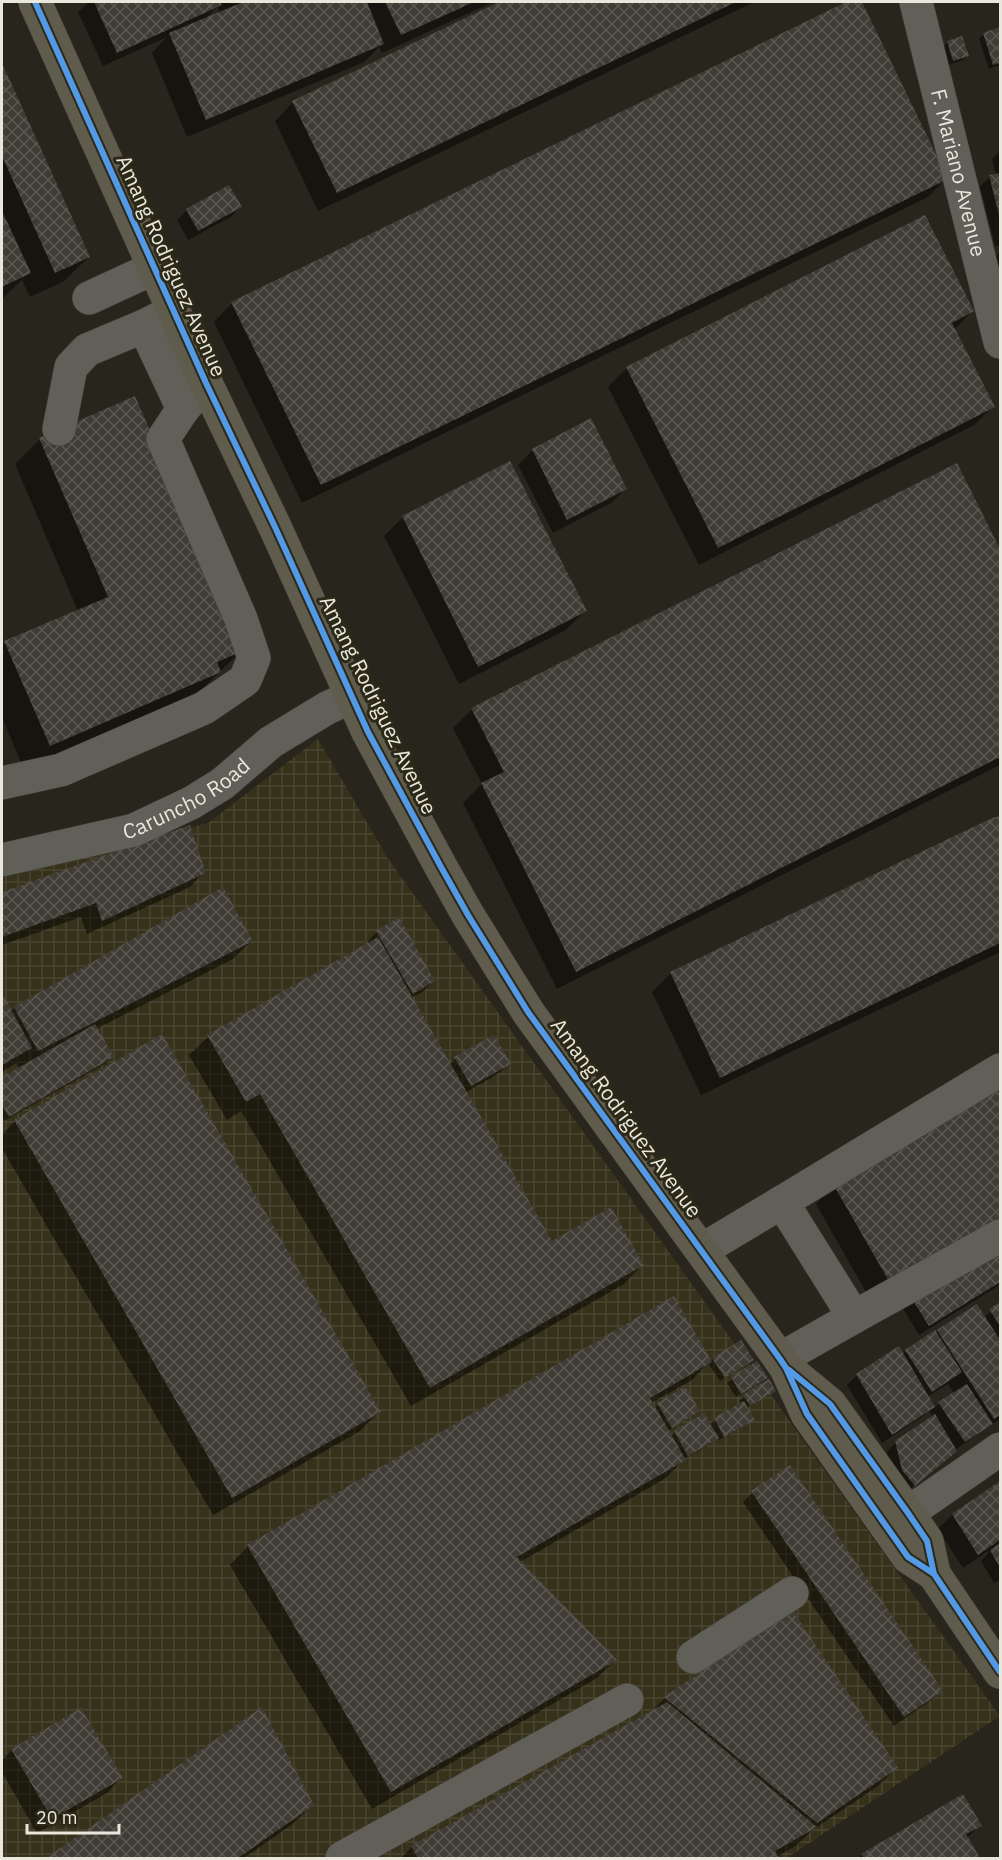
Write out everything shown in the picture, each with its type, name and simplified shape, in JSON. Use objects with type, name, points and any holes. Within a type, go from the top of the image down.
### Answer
[{"type":"main road","name":"Amang Rodriguez Avenue","points":[[35,2],[206,383],[275,527],[368,732],[468,915],[528,1012],[783,1364],[807,1414],[908,1557],[934,1574]]},
{"type":"main road","name":"Amang Rodriguez Avenue","points":[[783,1364],[830,1404],[908,1513],[927,1541],[934,1574],[1000,1672]]},
{"type":"street","name":"F. Mariano Avenue","points":[[916,2],[1000,342]]},
{"type":"street","points":[[89,298],[154,268]]},
{"type":"street","points":[[59,429],[71,368],[87,350],[174,311]]},
{"type":"street","points":[[144,326],[183,409]]},
{"type":"street","points":[[2,783],[62,770],[204,708],[245,680],[254,658],[241,619],[163,439],[183,409],[206,383]]},
{"type":"street","name":"Caruncho Road","points":[[2,860],[134,830],[191,803],[222,784],[271,742],[327,708],[353,696]]},
{"type":"street","points":[[702,1250],[1000,1070]]},
{"type":"street","points":[[782,1202],[854,1317]]},
{"type":"street","points":[[783,1364],[854,1317],[1000,1236]]},
{"type":"street","points":[[908,1513],[1000,1449]]},
{"type":"street","points":[[693,1657],[792,1593]]},
{"type":"street","points":[[342,1858],[627,1700]]},
{"type":"shaded area","points":[[318,739],[387,857],[1000,1716],[787,1858],[2,1858],[2,875],[208,823]]},
{"type":"building","points":[[94,2],[220,2],[222,5],[117,53]]},
{"type":"building","points":[[243,2],[367,2],[384,44],[206,120],[169,33]]},
{"type":"building","points":[[385,2],[474,2],[401,35]]},
{"type":"building","points":[[499,2],[736,2],[337,193],[292,101]]},
{"type":"building","points":[[846,2],[862,2],[948,179],[321,485],[231,302]]},
{"type":"building","points":[[1000,27],[1000,63],[993,65],[983,33]]},
{"type":"building","points":[[962,36],[969,56],[953,61],[947,41]]},
{"type":"building","points":[[2,63],[90,257],[55,273],[2,156]]},
{"type":"building","points":[[1000,173],[1000,219],[989,175]]},
{"type":"building","points":[[229,185],[242,207],[198,231],[186,209]]},
{"type":"building","points":[[2,211],[31,273],[2,287]]},
{"type":"building","points":[[925,215],[974,311],[952,323],[995,407],[718,548],[626,367]]},
{"type":"building","points":[[135,396],[245,650],[217,662],[221,672],[50,746],[4,641],[108,597],[39,438]]},
{"type":"building","points":[[591,418],[627,489],[567,520],[532,449]]},
{"type":"building","points":[[510,461],[587,611],[478,667],[402,516]]},
{"type":"building","points":[[957,463],[1000,549],[1000,757],[576,972],[481,783],[504,772],[471,708]]},
{"type":"building","points":[[1000,816],[1000,943],[720,1078],[670,972]]},
{"type":"building","points":[[190,825],[206,873],[102,921],[96,903],[2,937],[2,892]]},
{"type":"building","points":[[223,887],[253,941],[38,1051],[14,1007]]},
{"type":"building","points":[[399,917],[435,981],[413,994],[376,931]]},
{"type":"building","points":[[378,937],[552,1241],[611,1207],[644,1265],[430,1388],[260,1094],[246,1102],[207,1035]]},
{"type":"building","points":[[2,993],[32,1048],[2,1065]]},
{"type":"building","points":[[95,1024],[114,1057],[9,1117],[2,1105],[2,1077]]},
{"type":"building","points":[[162,1034],[381,1412],[232,1498],[14,1120]]},
{"type":"building","points":[[494,1035],[511,1064],[471,1086],[454,1057]]},
{"type":"building","points":[[1000,1088],[1000,1227],[893,1288],[833,1184]]},
{"type":"building","points":[[1000,1249],[1000,1282],[929,1326],[910,1296]]},
{"type":"building","points":[[674,1296],[712,1362],[650,1398],[686,1460],[517,1557],[617,1660],[391,1792],[247,1545]]},
{"type":"building","points":[[1000,1302],[1000,1326],[989,1309]]},
{"type":"building","points":[[977,1304],[1000,1340],[1000,1415],[994,1419],[937,1330]]},
{"type":"building","points":[[935,1330],[962,1372],[932,1392],[905,1350]]},
{"type":"building","points":[[741,1340],[754,1360],[725,1378],[712,1358]]},
{"type":"building","points":[[899,1346],[935,1407],[892,1435],[856,1374]]},
{"type":"building","points":[[757,1361],[768,1378],[741,1394],[731,1377]]},
{"type":"building","points":[[769,1379],[776,1391],[750,1406],[743,1395]]},
{"type":"building","points":[[967,1384],[993,1424],[965,1442],[938,1402]]},
{"type":"building","points":[[685,1386],[700,1411],[672,1428],[657,1403]]},
{"type":"building","points":[[744,1401],[755,1420],[724,1437],[714,1418]]},
{"type":"building","points":[[704,1413],[719,1438],[688,1456],[674,1431]]},
{"type":"building","points":[[935,1414],[957,1451],[915,1486],[902,1470],[895,1441]]},
{"type":"building","points":[[790,1465],[943,1691],[904,1717],[751,1491]]},
{"type":"building","points":[[1000,1481],[1000,1540],[978,1555],[952,1514]]},
{"type":"building","points":[[1000,1543],[1000,1568],[990,1550]]},
{"type":"building","points":[[792,1610],[898,1768],[817,1823],[664,1697]]},
{"type":"building","points":[[667,1702],[817,1827],[775,1851],[779,1858],[418,1858],[411,1846]]},
{"type":"building","points":[[262,1707],[314,1805],[238,1858],[46,1858]]},
{"type":"building","points":[[81,1708],[123,1778],[52,1819],[11,1749]]},
{"type":"building","points":[[963,1794],[982,1826],[966,1834],[980,1858],[864,1858],[861,1854]]},
{"type":"cycle path","points":[[35,2],[206,383],[275,527],[368,732],[468,915],[528,1012],[780,1359],[807,1414],[908,1557],[934,1574]]},
{"type":"cycle path","points":[[789,1370],[830,1404],[908,1513],[927,1541],[934,1574],[1000,1672]]}]
